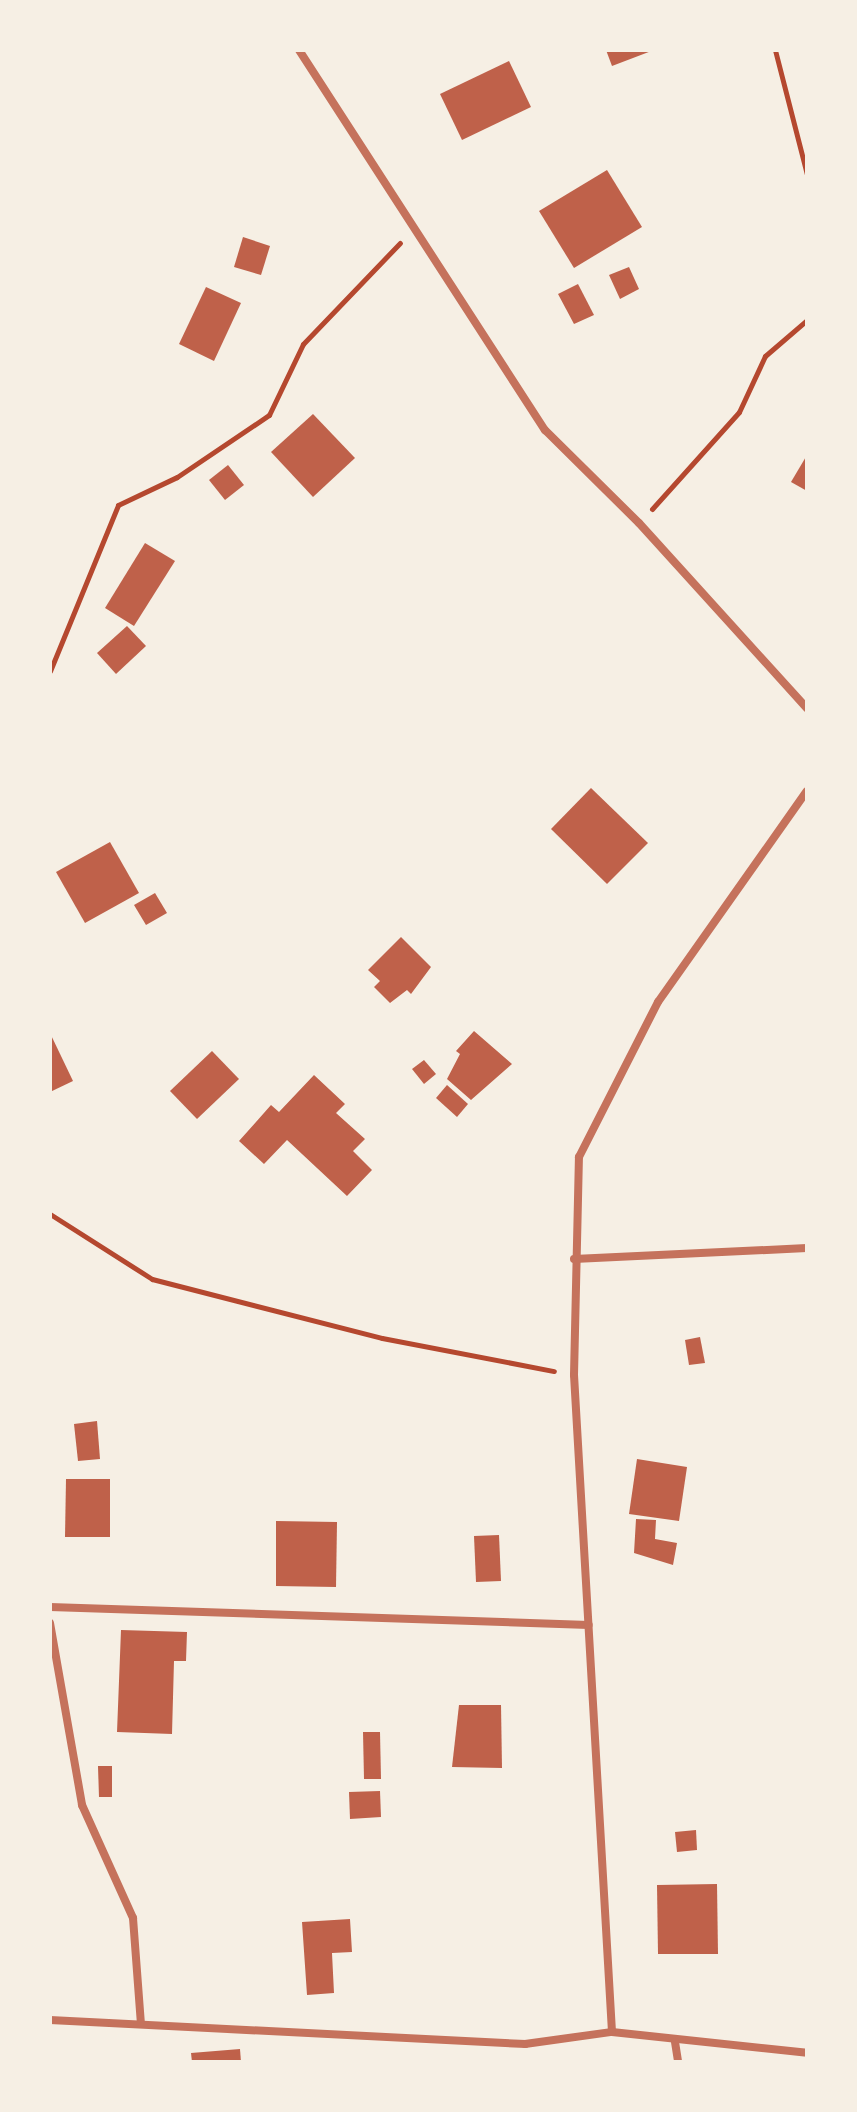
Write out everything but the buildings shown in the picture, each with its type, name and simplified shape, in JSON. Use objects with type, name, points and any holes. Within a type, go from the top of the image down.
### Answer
[{"type":"street","points":[[299,50],[545,430],[639,523],[807,708]]},
{"type":"street","points":[[612,2032],[574,1375],[574,1259],[579,1157],[658,1002],[807,791]]},
{"type":"street","points":[[574,1259],[807,1248]]},
{"type":"street","points":[[50,1607],[589,1625]]},
{"type":"street","points":[[50,1623],[82,1805],[133,1918],[141,2024]]},
{"type":"street","points":[[50,2020],[525,2044],[612,2032],[675,2042],[807,2053]]},
{"type":"street","points":[[675,2042],[678,2062]]},
{"type":"path","points":[[775,50],[807,175]]},
{"type":"path","points":[[50,671],[118,505],[177,477],[269,415],[303,344],[415,228]]},
{"type":"path","points":[[639,523],[739,412],[765,356],[807,320]]},
{"type":"path","points":[[50,1214],[152,1279],[382,1338],[574,1375]]}]
